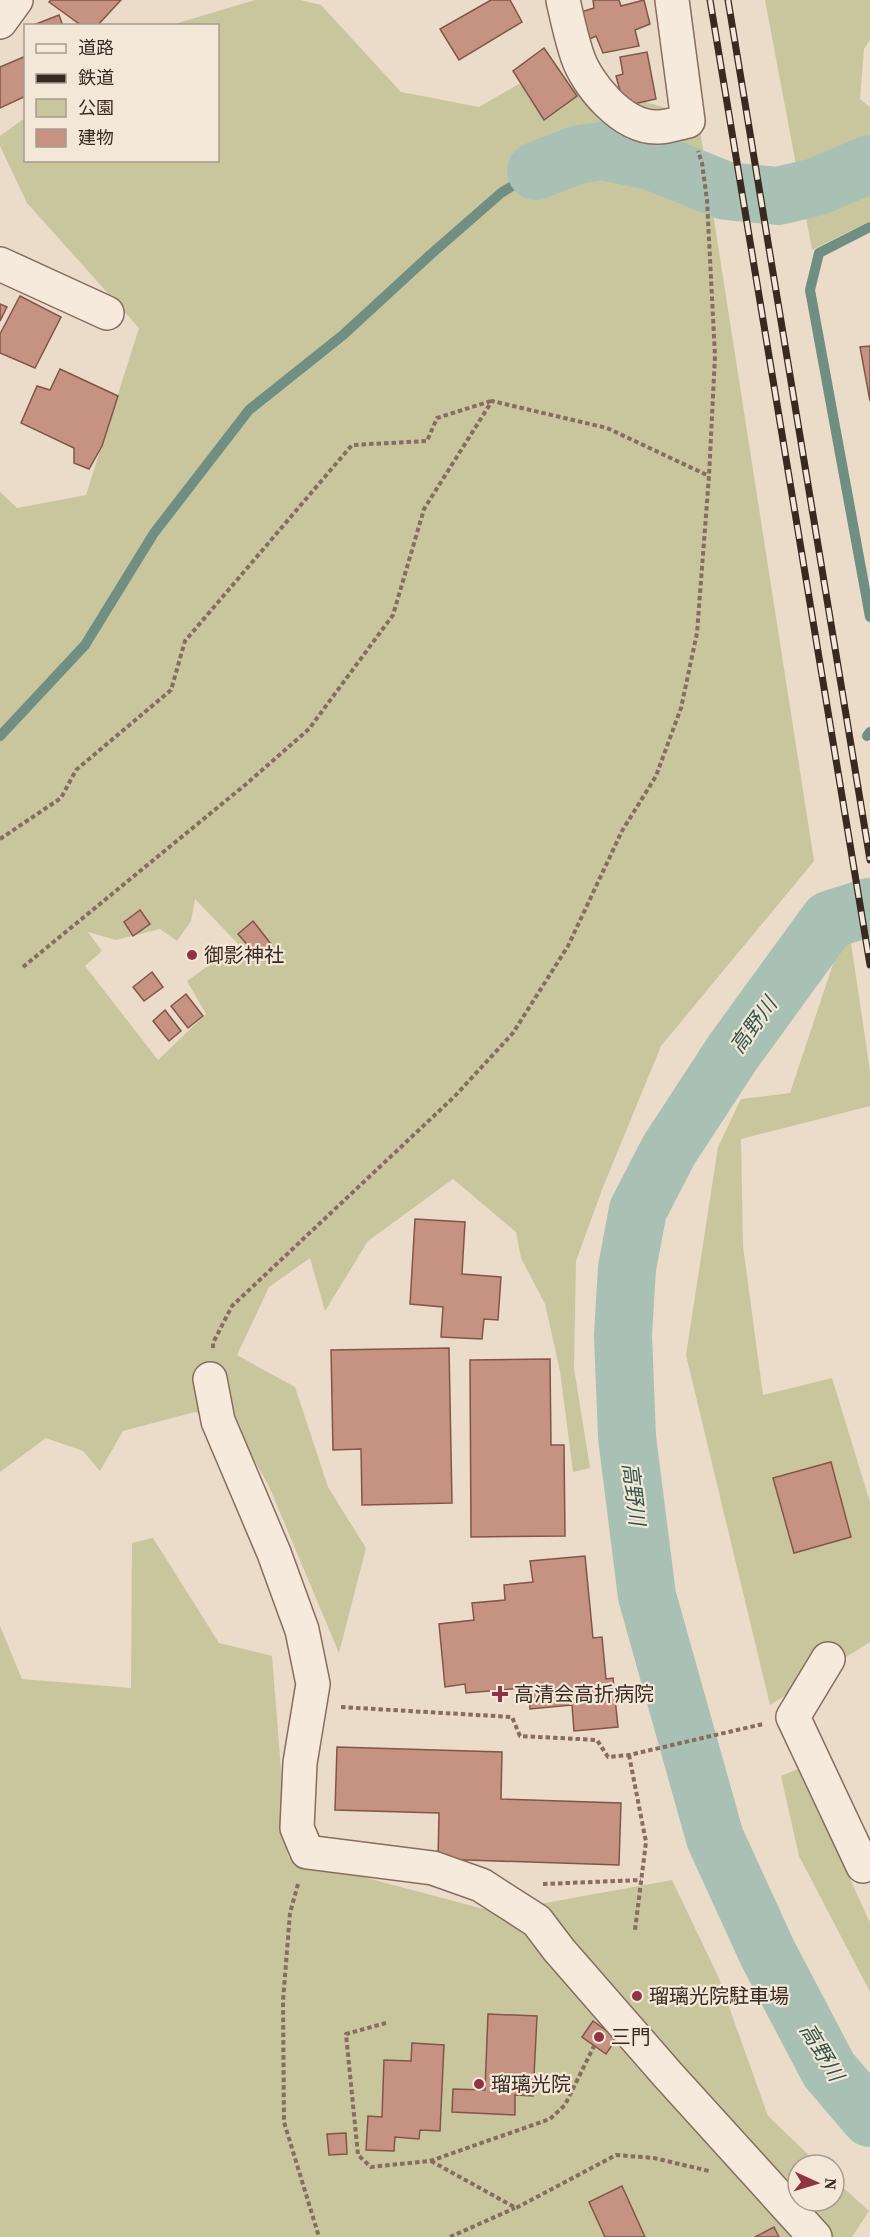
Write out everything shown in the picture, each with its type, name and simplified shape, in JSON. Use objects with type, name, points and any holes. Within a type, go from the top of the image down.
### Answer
[{"type":"street","points":[[0,22],[16,0]]},
{"type":"street","points":[[563,0],[577,57],[598,93],[626,118],[657,128],[688,121],[672,0]]},
{"type":"street","points":[[0,264],[107,314]]},
{"type":"street","points":[[210,1379],[218,1421],[274,1553],[302,1630],[313,1684],[300,1763],[297,1828],[307,1852],[433,1868],[481,1885],[537,1921],[559,1950],[668,2075],[815,2237]]},
{"type":"street","points":[[828,1659],[793,1717],[863,1866],[870,1861]]},
{"type":"path","points":[[210,1379],[213,1343],[232,1306],[455,1096],[513,1033],[568,946],[622,831],[656,776],[681,708],[697,633],[709,476],[716,356],[707,200],[702,162]]},
{"type":"path","points":[[0,839],[61,798],[76,770],[171,690],[184,641],[352,445],[427,441],[437,418],[492,401],[607,428],[709,476]]},
{"type":"path","points":[[23,967],[245,785],[309,729],[393,615],[424,509],[492,401]]},
{"type":"path","points":[[309,1704],[383,1711],[512,1717],[520,1736],[597,1740],[608,1757],[629,1755],[767,1723]]},
{"type":"path","points":[[629,1755],[646,1842],[635,1930]]},
{"type":"path","points":[[307,1852],[290,1913],[283,2001],[284,2122],[319,2237]]},
{"type":"path","points":[[534,1884],[641,1880]]},
{"type":"path","points":[[386,2024],[346,2034],[358,2155],[371,2168],[430,2161],[550,2119],[566,2105],[594,2046]]},
{"type":"path","points":[[450,2237],[516,2208],[616,2155],[654,2158],[711,2172]]},
{"type":"path","points":[[430,2161],[516,2208]]},
{"type":"green space","points":[[255,0],[300,0],[321,5],[401,92],[479,107],[524,81],[635,99],[698,117],[814,861],[661,1046],[603,1187],[576,1261],[574,1368],[590,1468],[573,1472],[560,1371],[545,1304],[521,1258],[516,1232],[453,1179],[368,1241],[325,1311],[310,1258],[269,1287],[237,1355],[295,1387],[328,1487],[366,1548],[339,1653],[268,1484],[232,1423],[195,1412],[123,1431],[100,1471],[83,1451],[46,1438],[0,1472],[0,492],[17,508],[86,495],[139,328],[27,203],[0,146],[0,136],[24,119],[24,162],[219,162],[219,24],[174,24]],"holes":[[[195,899],[242,948],[233,955],[212,963],[187,981],[206,1014],[158,1060],[85,966],[102,951],[88,932],[116,940],[160,929],[177,941],[191,921]]]},
{"type":"green space","points":[[765,0],[870,0],[870,40],[864,49],[860,99],[870,107],[870,221],[812,250]]},
{"type":"green space","points":[[840,943],[851,943],[870,1071],[870,1106],[741,1139],[743,1246],[763,1395],[832,1378],[870,1502],[870,1642],[770,1705],[686,1355],[718,1147],[741,1099],[790,1093]]},
{"type":"green space","points":[[153,1538],[219,1643],[272,1656],[288,1857],[495,1912],[672,1880],[718,1976],[768,2116],[807,2153],[786,2153],[786,2213],[846,2213],[846,2190],[869,2211],[852,2237],[0,2237],[0,1626],[22,1679],[131,1688],[132,1543]]},
{"type":"green space","points":[[800,1768],[870,1923],[870,1992],[799,1856],[781,1776]]},
{"type":"building","points":[[51,0],[121,0],[99,24],[79,24],[49,2]]},
{"type":"building","points":[[491,0],[510,0],[522,22],[459,60],[440,29]]},
{"type":"building","points":[[593,0],[619,0],[621,6],[644,0],[650,24],[635,30],[639,46],[603,53],[596,36],[588,40],[581,12],[594,8]]},
{"type":"building","points":[[59,15],[62,24],[36,24]]},
{"type":"building","points":[[544,48],[577,96],[544,120],[513,71]]},
{"type":"building","points":[[647,52],[656,99],[624,106],[616,76],[623,74],[620,57]]},
{"type":"building","points":[[24,57],[24,97],[0,108],[0,67]]},
{"type":"building","points":[[20,296],[61,317],[35,368],[0,353],[0,334]]},
{"type":"building","points":[[0,304],[7,307],[0,321]]},
{"type":"building","points":[[870,346],[870,401],[860,347]]},
{"type":"building","points":[[60,369],[118,396],[102,446],[89,469],[74,463],[74,448],[21,423],[37,386],[50,390]]},
{"type":"building","points":[[140,910],[150,924],[133,936],[124,922]]},
{"type":"building","points":[[253,921],[271,944],[257,956],[238,934]]},
{"type":"building","points":[[152,972],[163,987],[144,1001],[133,987]]},
{"type":"building","points":[[186,994],[203,1016],[188,1028],[171,1006]]},
{"type":"building","points":[[165,1010],[181,1031],[169,1041],[153,1021]]},
{"type":"building","points":[[415,1219],[465,1222],[462,1274],[501,1277],[498,1320],[484,1319],[482,1339],[441,1337],[443,1307],[410,1304]]},
{"type":"building","points":[[449,1348],[452,1503],[362,1505],[361,1449],[333,1450],[331,1350]]},
{"type":"building","points":[[550,1359],[551,1445],[564,1445],[565,1536],[471,1537],[470,1360]]},
{"type":"building","points":[[831,1462],[851,1537],[794,1553],[773,1478]]},
{"type":"building","points":[[585,1556],[593,1638],[602,1637],[606,1679],[613,1678],[618,1727],[574,1731],[572,1705],[530,1709],[529,1696],[523,1694],[523,1688],[466,1693],[465,1684],[445,1687],[439,1624],[474,1620],[472,1603],[505,1600],[504,1585],[533,1582],[530,1561]]},
{"type":"building","points":[[337,1747],[502,1752],[501,1799],[621,1803],[619,1865],[438,1859],[439,1813],[335,1810]]},
{"type":"building","points":[[488,2014],[537,2016],[533,2096],[515,2095],[515,2115],[452,2112],[453,2089],[485,2090]]},
{"type":"building","name":"三門","points":[[593,2021],[617,2038],[606,2054],[582,2037]]},
{"type":"building","points":[[412,2043],[444,2045],[440,2131],[420,2130],[419,2139],[395,2137],[394,2151],[366,2150],[368,2116],[382,2117],[384,2060],[411,2061]]},
{"type":"building","points":[[346,2133],[347,2154],[329,2155],[327,2134]]},
{"type":"building","points":[[622,2186],[645,2237],[605,2237],[589,2202]]},
{"type":"building","points":[[774,2227],[779,2237],[755,2237]]},
{"type":"waterway","points":[[536,171],[576,155],[602,151],[654,162],[726,191],[778,196],[816,187],[870,164]]},
{"type":"waterway","points":[[0,736],[85,645],[154,533],[249,410],[343,335],[501,193],[536,171]]},
{"type":"waterway","points":[[870,227],[819,253],[810,290],[870,617]]},
{"type":"waterway","points":[[867,736],[870,732]]},
{"type":"waterway","name":"高野川","points":[[870,907],[829,920],[733,1052],[669,1150],[638,1210],[627,1268],[623,1335],[627,1437],[647,1596],[715,1838],[768,1954],[829,2070],[870,2118]]},
{"type":"railway","points":[[710,0],[870,965]]},
{"type":"railway","points":[[728,0],[870,860]]},
{"type":"place","name":"御影神社","points":[[192,955]]},
{"type":"place","name":"高清会高折病院","points":[[500,1694]]},
{"type":"place","name":"瑠璃光院駐車場","points":[[637,1996]]},
{"type":"place","name":"三門","points":[[599,2037]]},
{"type":"place","name":"瑠璃光院","points":[[479,2084]]}]
